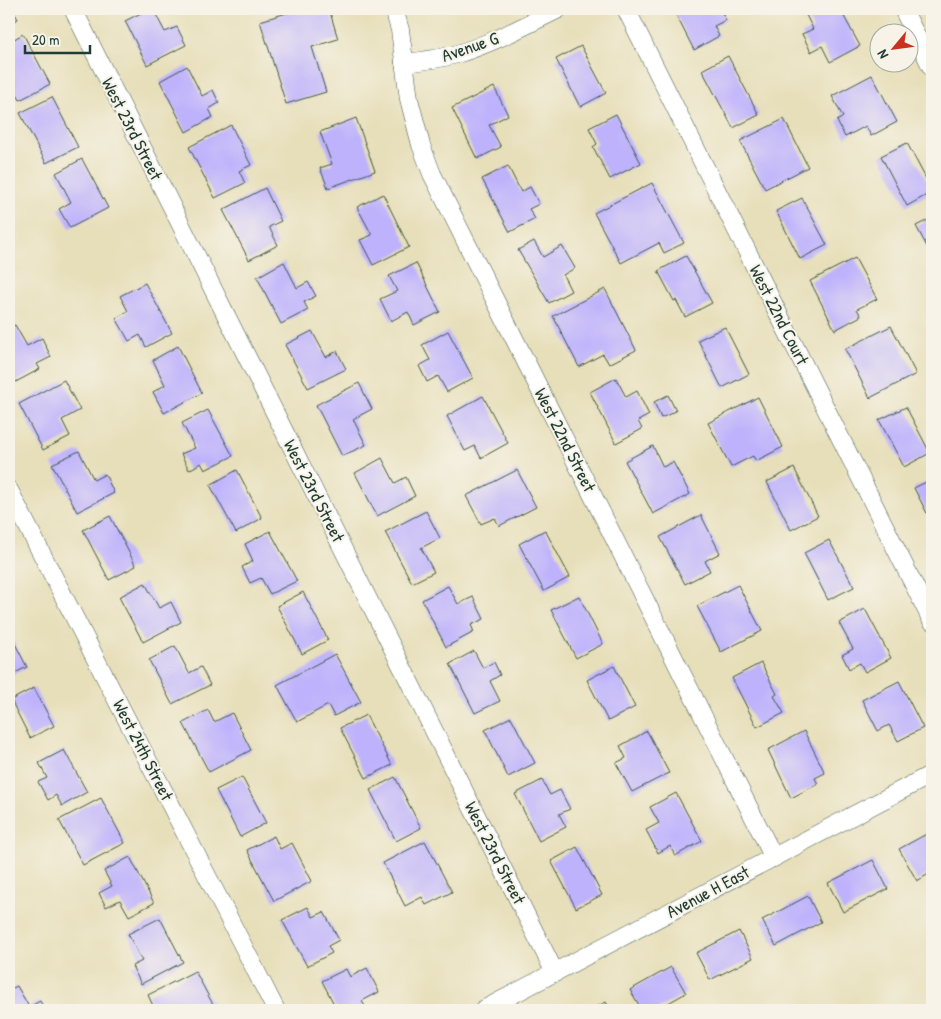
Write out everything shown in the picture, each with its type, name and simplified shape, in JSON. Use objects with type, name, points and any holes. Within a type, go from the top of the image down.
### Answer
[{"type":"street","name":"West 23rd Street","points":[[72,9],[555,973]]},
{"type":"street","name":"West 22nd Street","points":[[394,9],[400,30],[409,99],[421,145],[432,174],[774,858]]},
{"type":"street","name":"Avenue G","points":[[404,64],[438,59],[492,42],[559,9]]},
{"type":"street","name":"West 22nd Court","points":[[626,9],[932,621]]},
{"type":"street","points":[[903,9],[932,68]]},
{"type":"street","name":"West 24th Street","points":[[9,490],[276,1010]]},
{"type":"street","name":"Avenue H East","points":[[483,1010],[932,774]]},
{"type":"building","points":[[9,9],[12,9],[18,19],[9,24]]},
{"type":"building","points":[[149,9],[153,9],[165,32],[177,27],[186,45],[147,65],[125,21]]},
{"type":"building","points":[[300,9],[329,9],[338,39],[312,47],[326,92],[286,104],[260,21]]},
{"type":"building","points":[[673,9],[720,9],[726,20],[714,26],[719,36],[694,50]]},
{"type":"building","points":[[819,9],[840,9],[860,46],[830,62],[822,46],[811,52],[802,34],[813,29],[806,15]]},
{"type":"building","points":[[23,34],[50,84],[20,100],[9,79],[9,42]]},
{"type":"building","points":[[581,46],[606,93],[580,107],[556,59]]},
{"type":"building","points":[[728,56],[759,115],[733,128],[702,70]]},
{"type":"building","points":[[187,66],[202,96],[213,90],[219,103],[209,109],[213,117],[186,132],[160,81]]},
{"type":"building","points":[[872,75],[897,122],[871,136],[866,126],[845,137],[837,121],[843,117],[832,96]]},
{"type":"building","points":[[494,87],[508,115],[489,125],[501,147],[477,159],[452,108]]},
{"type":"building","points":[[52,97],[78,147],[46,163],[20,113]]},
{"type":"building","points":[[616,114],[641,163],[610,179],[593,147],[597,144],[589,128]]},
{"type":"building","points":[[356,118],[375,171],[328,188],[320,168],[332,164],[320,132]]},
{"type":"building","points":[[784,119],[808,167],[765,189],[740,141]]},
{"type":"building","points":[[231,125],[251,165],[239,171],[245,183],[215,198],[189,147]]},
{"type":"building","points":[[907,143],[932,192],[907,206],[881,156]]},
{"type":"building","points":[[82,159],[108,208],[70,228],[59,209],[71,202],[56,173]]},
{"type":"building","points":[[508,166],[521,192],[530,187],[539,204],[529,209],[535,219],[510,232],[482,179]]},
{"type":"building","points":[[652,183],[684,243],[664,253],[659,243],[621,263],[594,213]]},
{"type":"building","points":[[265,188],[281,221],[269,227],[278,245],[249,260],[223,210]]},
{"type":"building","points":[[383,194],[409,247],[373,265],[360,240],[372,235],[357,207]]},
{"type":"building","points":[[802,198],[827,245],[800,259],[776,211]]},
{"type":"building","points":[[932,218],[932,256],[916,226]]},
{"type":"building","points":[[534,241],[543,257],[562,246],[575,268],[563,275],[571,291],[549,303],[518,250]]},
{"type":"building","points":[[686,256],[712,303],[685,317],[658,271]]},
{"type":"building","points":[[855,258],[877,299],[857,309],[861,316],[835,330],[810,281]]},
{"type":"building","points":[[284,262],[297,288],[308,282],[316,296],[304,302],[308,310],[281,324],[257,277]]},
{"type":"building","points":[[416,263],[440,312],[414,325],[408,312],[391,321],[380,299],[397,291],[389,276]]},
{"type":"building","points":[[145,283],[172,333],[146,347],[140,335],[129,341],[116,318],[128,311],[120,296]]},
{"type":"building","points":[[605,289],[636,350],[609,364],[603,354],[579,367],[553,316]]},
{"type":"building","points":[[9,292],[13,301],[9,304]]},
{"type":"building","points":[[15,325],[27,346],[42,338],[51,357],[37,364],[40,369],[12,384],[9,379],[9,328]]},
{"type":"building","points":[[891,326],[916,374],[870,398],[845,349]]},
{"type":"building","points":[[725,327],[749,374],[722,388],[698,340]]},
{"type":"building","points":[[312,331],[326,357],[337,351],[346,369],[308,388],[285,345]]},
{"type":"building","points":[[448,331],[473,378],[447,392],[438,376],[427,382],[419,366],[430,360],[422,345]]},
{"type":"building","points":[[178,346],[202,393],[164,413],[153,392],[165,385],[153,360]]},
{"type":"building","points":[[616,378],[626,397],[637,391],[649,415],[638,421],[642,429],[616,443],[590,392]]},
{"type":"building","points":[[64,380],[80,410],[62,420],[70,436],[43,450],[19,404]]},
{"type":"building","points":[[359,383],[372,409],[353,419],[366,445],[342,456],[316,405]]},
{"type":"building","points":[[668,395],[676,411],[661,418],[654,402]]},
{"type":"building","points":[[483,396],[508,443],[481,458],[475,446],[465,451],[447,416]]},
{"type":"building","points":[[758,397],[783,447],[756,461],[753,456],[731,467],[708,423]]},
{"type":"building","points":[[906,407],[930,453],[904,467],[879,420]]},
{"type":"building","points":[[208,410],[233,456],[205,470],[201,463],[189,470],[181,454],[195,448],[182,423]]},
{"type":"building","points":[[653,446],[663,467],[673,462],[690,494],[653,514],[625,461]]},
{"type":"building","points":[[79,451],[94,480],[105,474],[114,493],[77,512],[52,464]]},
{"type":"building","points":[[382,458],[395,483],[406,477],[415,496],[377,516],[355,473]]},
{"type":"building","points":[[794,468],[818,516],[791,530],[767,482]]},
{"type":"building","points":[[237,470],[262,518],[236,533],[210,485]]},
{"type":"building","points":[[517,470],[536,507],[499,526],[495,518],[481,524],[466,496]]},
{"type":"building","points":[[932,479],[932,523],[914,488]]},
{"type":"building","points":[[426,511],[440,538],[421,548],[434,572],[412,583],[385,532]]},
{"type":"building","points":[[701,515],[720,553],[705,561],[710,571],[685,584],[660,537]]},
{"type":"building","points":[[110,516],[136,566],[109,580],[83,530]]},
{"type":"building","points":[[545,530],[570,577],[544,591],[519,544]]},
{"type":"building","points":[[270,531],[297,581],[270,594],[261,578],[250,583],[242,567],[253,561],[245,544]]},
{"type":"building","points":[[829,540],[854,587],[828,600],[804,553]]},
{"type":"building","points":[[145,583],[159,608],[171,602],[181,622],[143,642],[119,597]]},
{"type":"building","points":[[738,585],[762,631],[721,652],[697,606]]},
{"type":"building","points":[[448,586],[458,604],[473,597],[484,619],[471,625],[474,632],[446,647],[422,600]]},
{"type":"building","points":[[303,592],[328,640],[302,654],[277,606]]},
{"type":"building","points":[[579,596],[603,644],[576,658],[551,610]]},
{"type":"building","points":[[865,609],[891,658],[865,672],[860,663],[849,669],[842,655],[853,649],[839,623]]},
{"type":"building","points":[[9,632],[27,667],[9,676]]},
{"type":"building","points":[[175,646],[189,673],[201,667],[210,685],[172,704],[149,660]]},
{"type":"building","points":[[474,651],[483,668],[494,662],[500,675],[490,681],[500,701],[475,713],[450,664]]},
{"type":"building","points":[[335,654],[361,702],[334,716],[328,705],[297,722],[277,685]]},
{"type":"building","points":[[761,663],[777,694],[774,696],[784,713],[757,727],[732,678]]},
{"type":"building","points":[[614,666],[635,707],[608,721],[587,680]]},
{"type":"building","points":[[899,681],[923,728],[898,741],[889,725],[878,731],[862,700]]},
{"type":"building","points":[[34,688],[54,726],[30,738],[11,700]]},
{"type":"building","points":[[208,710],[214,722],[232,713],[251,750],[209,772],[183,723]]},
{"type":"building","points":[[366,715],[392,765],[366,778],[340,728]]},
{"type":"building","points":[[511,717],[535,763],[508,777],[485,730]]},
{"type":"building","points":[[647,731],[669,773],[632,792],[616,763],[626,758],[620,746]]},
{"type":"building","points":[[804,731],[825,773],[815,778],[818,784],[791,798],[768,750]]},
{"type":"building","points":[[64,750],[87,792],[62,806],[56,795],[48,800],[38,782],[47,778],[39,763]]},
{"type":"building","points":[[242,777],[266,823],[240,837],[216,790]]},
{"type":"building","points":[[395,777],[421,828],[396,841],[370,790]]},
{"type":"building","points":[[542,780],[550,795],[560,790],[570,809],[559,814],[566,827],[539,841],[515,794]]},
{"type":"building","points":[[676,793],[702,841],[675,856],[670,846],[658,853],[646,830],[659,823],[650,807]]},
{"type":"building","points":[[101,798],[125,843],[83,865],[59,820]]},
{"type":"building","points":[[932,831],[932,862],[929,864],[932,872],[917,881],[899,849]]},
{"type":"building","points":[[274,836],[280,849],[292,843],[312,881],[274,901],[247,850]]},
{"type":"building","points":[[425,841],[452,892],[426,905],[422,897],[405,906],[383,863]]},
{"type":"building","points":[[577,847],[602,895],[576,908],[551,861]]},
{"type":"building","points":[[130,857],[154,903],[129,916],[120,900],[106,907],[99,893],[112,886],[104,871]]},
{"type":"building","points":[[873,860],[888,889],[843,912],[828,883]]},
{"type":"building","points":[[808,896],[821,922],[776,946],[762,920]]},
{"type":"building","points":[[308,907],[313,917],[324,912],[339,940],[328,946],[332,953],[307,966],[282,920]]},
{"type":"building","points":[[160,918],[183,962],[141,984],[132,966],[142,961],[128,934]]},
{"type":"building","points":[[739,931],[753,958],[710,980],[696,953]]},
{"type":"building","points":[[671,967],[686,993],[656,1010],[642,1010],[630,990]]},
{"type":"building","points":[[367,968],[379,992],[362,1001],[367,1010],[337,1010],[322,981],[346,969],[350,977]]},
{"type":"building","points":[[195,971],[216,1010],[155,1010],[148,995]]},
{"type":"building","points":[[17,986],[29,1007],[40,1001],[45,1010],[9,1010],[9,990]]},
{"type":"building","points":[[606,1002],[610,1010],[591,1010]]}]
